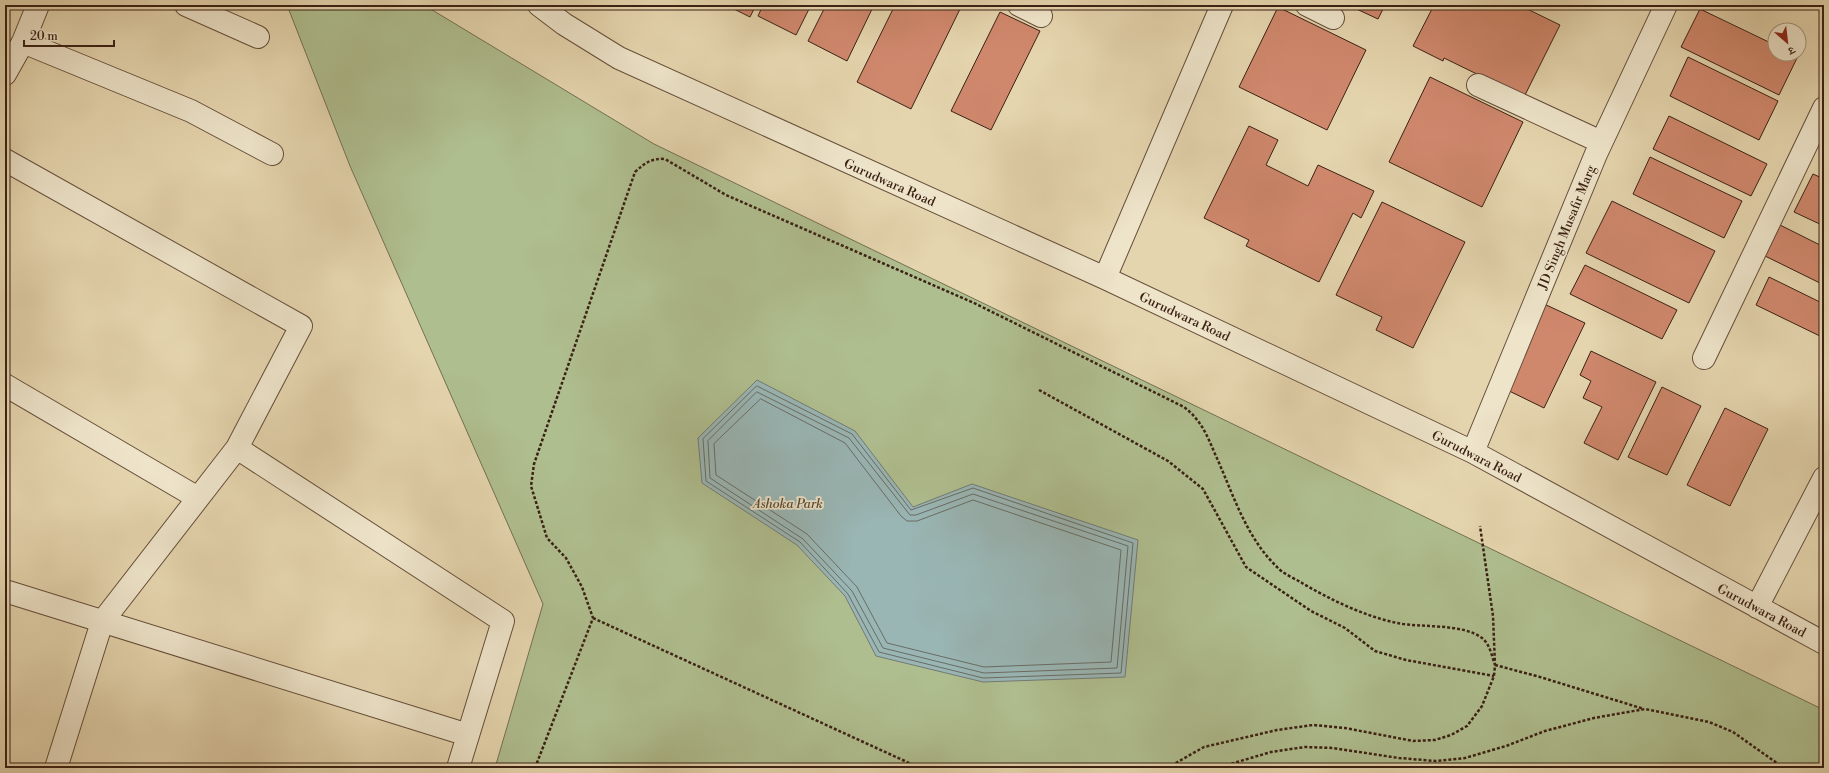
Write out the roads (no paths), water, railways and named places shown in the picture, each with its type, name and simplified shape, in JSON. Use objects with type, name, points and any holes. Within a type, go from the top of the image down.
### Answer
[{"type":"street","points":[[5,74],[23,42],[38,5]]},
{"type":"street","points":[[186,5],[258,37]]},
{"type":"street","name":"Gurudwara Road","points":[[539,5],[564,24],[619,58],[903,188],[1106,278],[1473,452],[1824,643]]},
{"type":"street","points":[[1019,5],[1041,16]]},
{"type":"street","points":[[1106,278],[1222,5]]},
{"type":"street","points":[[1307,5],[1333,18]]},
{"type":"street","name":"JD Singh Musafir Marg","points":[[1473,452],[1602,142],[1666,5]]},
{"type":"street","points":[[23,42],[191,111],[272,154]]},
{"type":"street","points":[[1478,85],[1602,142]]},
{"type":"street","points":[[1704,358],[1824,108]]},
{"type":"street","points":[[5,160],[302,326],[237,448],[102,622],[56,768]]},
{"type":"street","points":[[5,385],[198,498]]},
{"type":"street","points":[[237,448],[503,621],[458,768]]},
{"type":"street","points":[[1757,607],[1824,478]]},
{"type":"street","points":[[5,591],[468,735]]},
{"type":"water","points":[[757,380],[855,431],[913,507],[972,484],[1138,540],[1125,677],[983,682],[876,656],[845,596],[797,545],[702,483],[698,438]]},
{"type":"park label","name":"Ashoka Park","points":[[788,503]]}]
